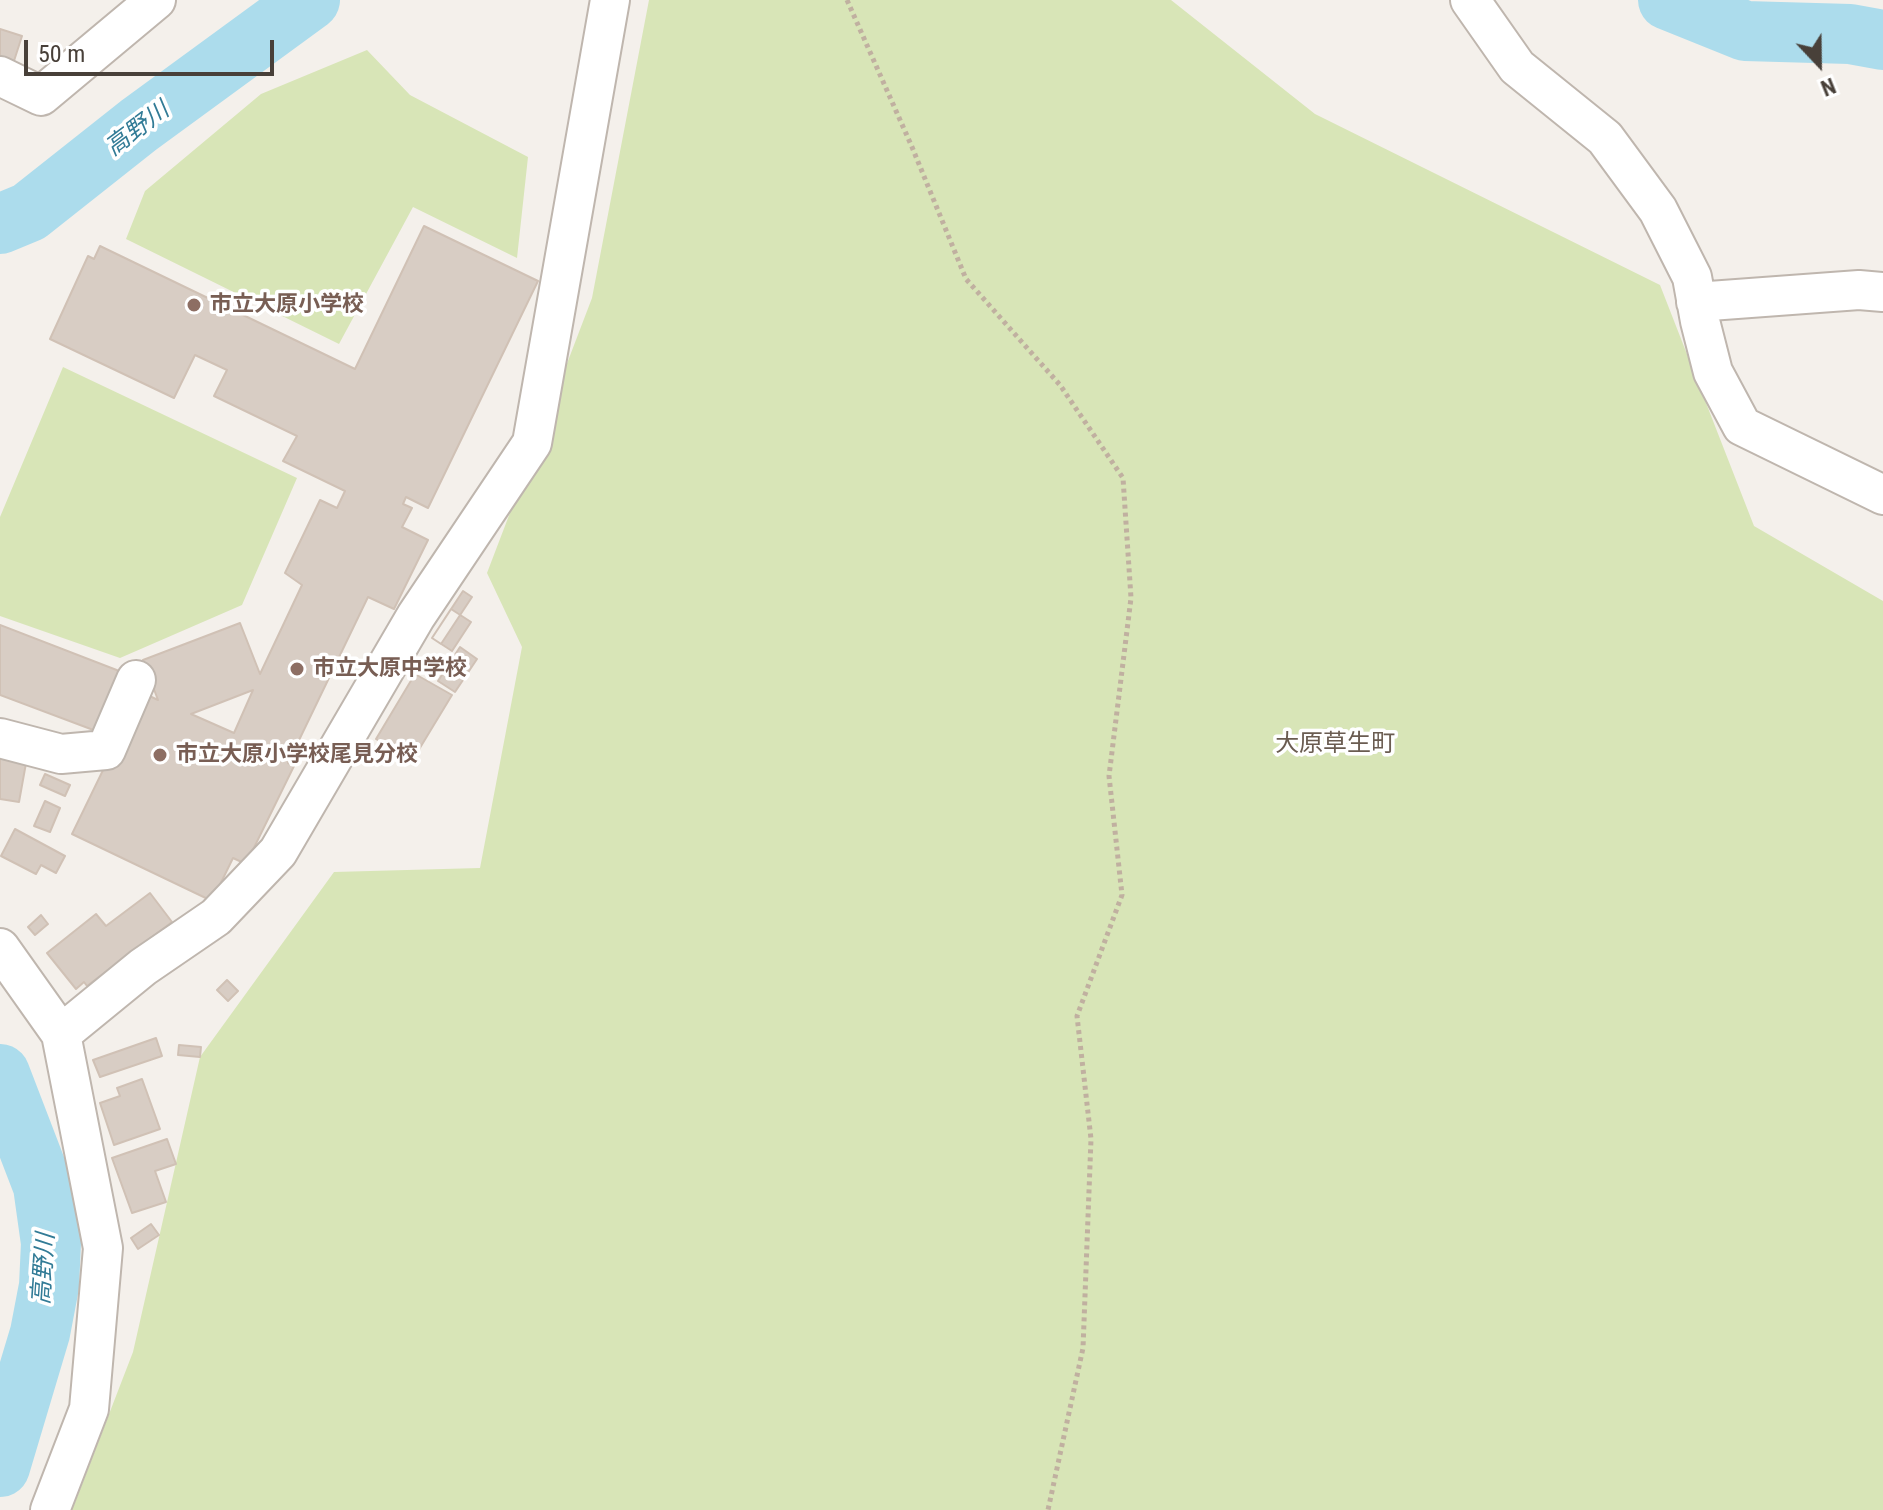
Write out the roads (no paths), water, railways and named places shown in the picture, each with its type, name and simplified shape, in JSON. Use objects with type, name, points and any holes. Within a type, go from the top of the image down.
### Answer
[{"type":"street","points":[[0,76],[41,96],[156,0]]},
{"type":"street","points":[[61,1034],[143,967],[216,917],[278,852],[416,616],[532,443],[610,0]]},
{"type":"street","points":[[1470,0],[1517,67],[1605,138],[1658,210],[1692,277],[1713,372],[1742,426],[1883,495]]},
{"type":"street","points":[[1696,302],[1859,290],[1883,292]]},
{"type":"street","points":[[0,738],[61,754],[106,750],[136,680]]},
{"type":"street","points":[[0,948],[61,1034],[103,1248],[89,1409],[50,1510]]},
{"type":"waterway","name":"高野川","points":[[0,224],[29,212],[139,125],[310,0]]},
{"type":"waterway","points":[[1668,0],[1745,31],[1850,34],[1883,40]]},
{"type":"waterway","name":"高野川","points":[[0,1074],[43,1186],[51,1243],[49,1286],[40,1333],[0,1467]]},
{"type":"place","name":"市立大原小学校","points":[[194,305]]},
{"type":"place","name":"市立大原中学校","points":[[297,669]]},
{"type":"place","name":"市立大原小学校尾見分校","points":[[160,755]]},
{"type":"district","name":"大原草生町","points":[[1335,745]]}]
